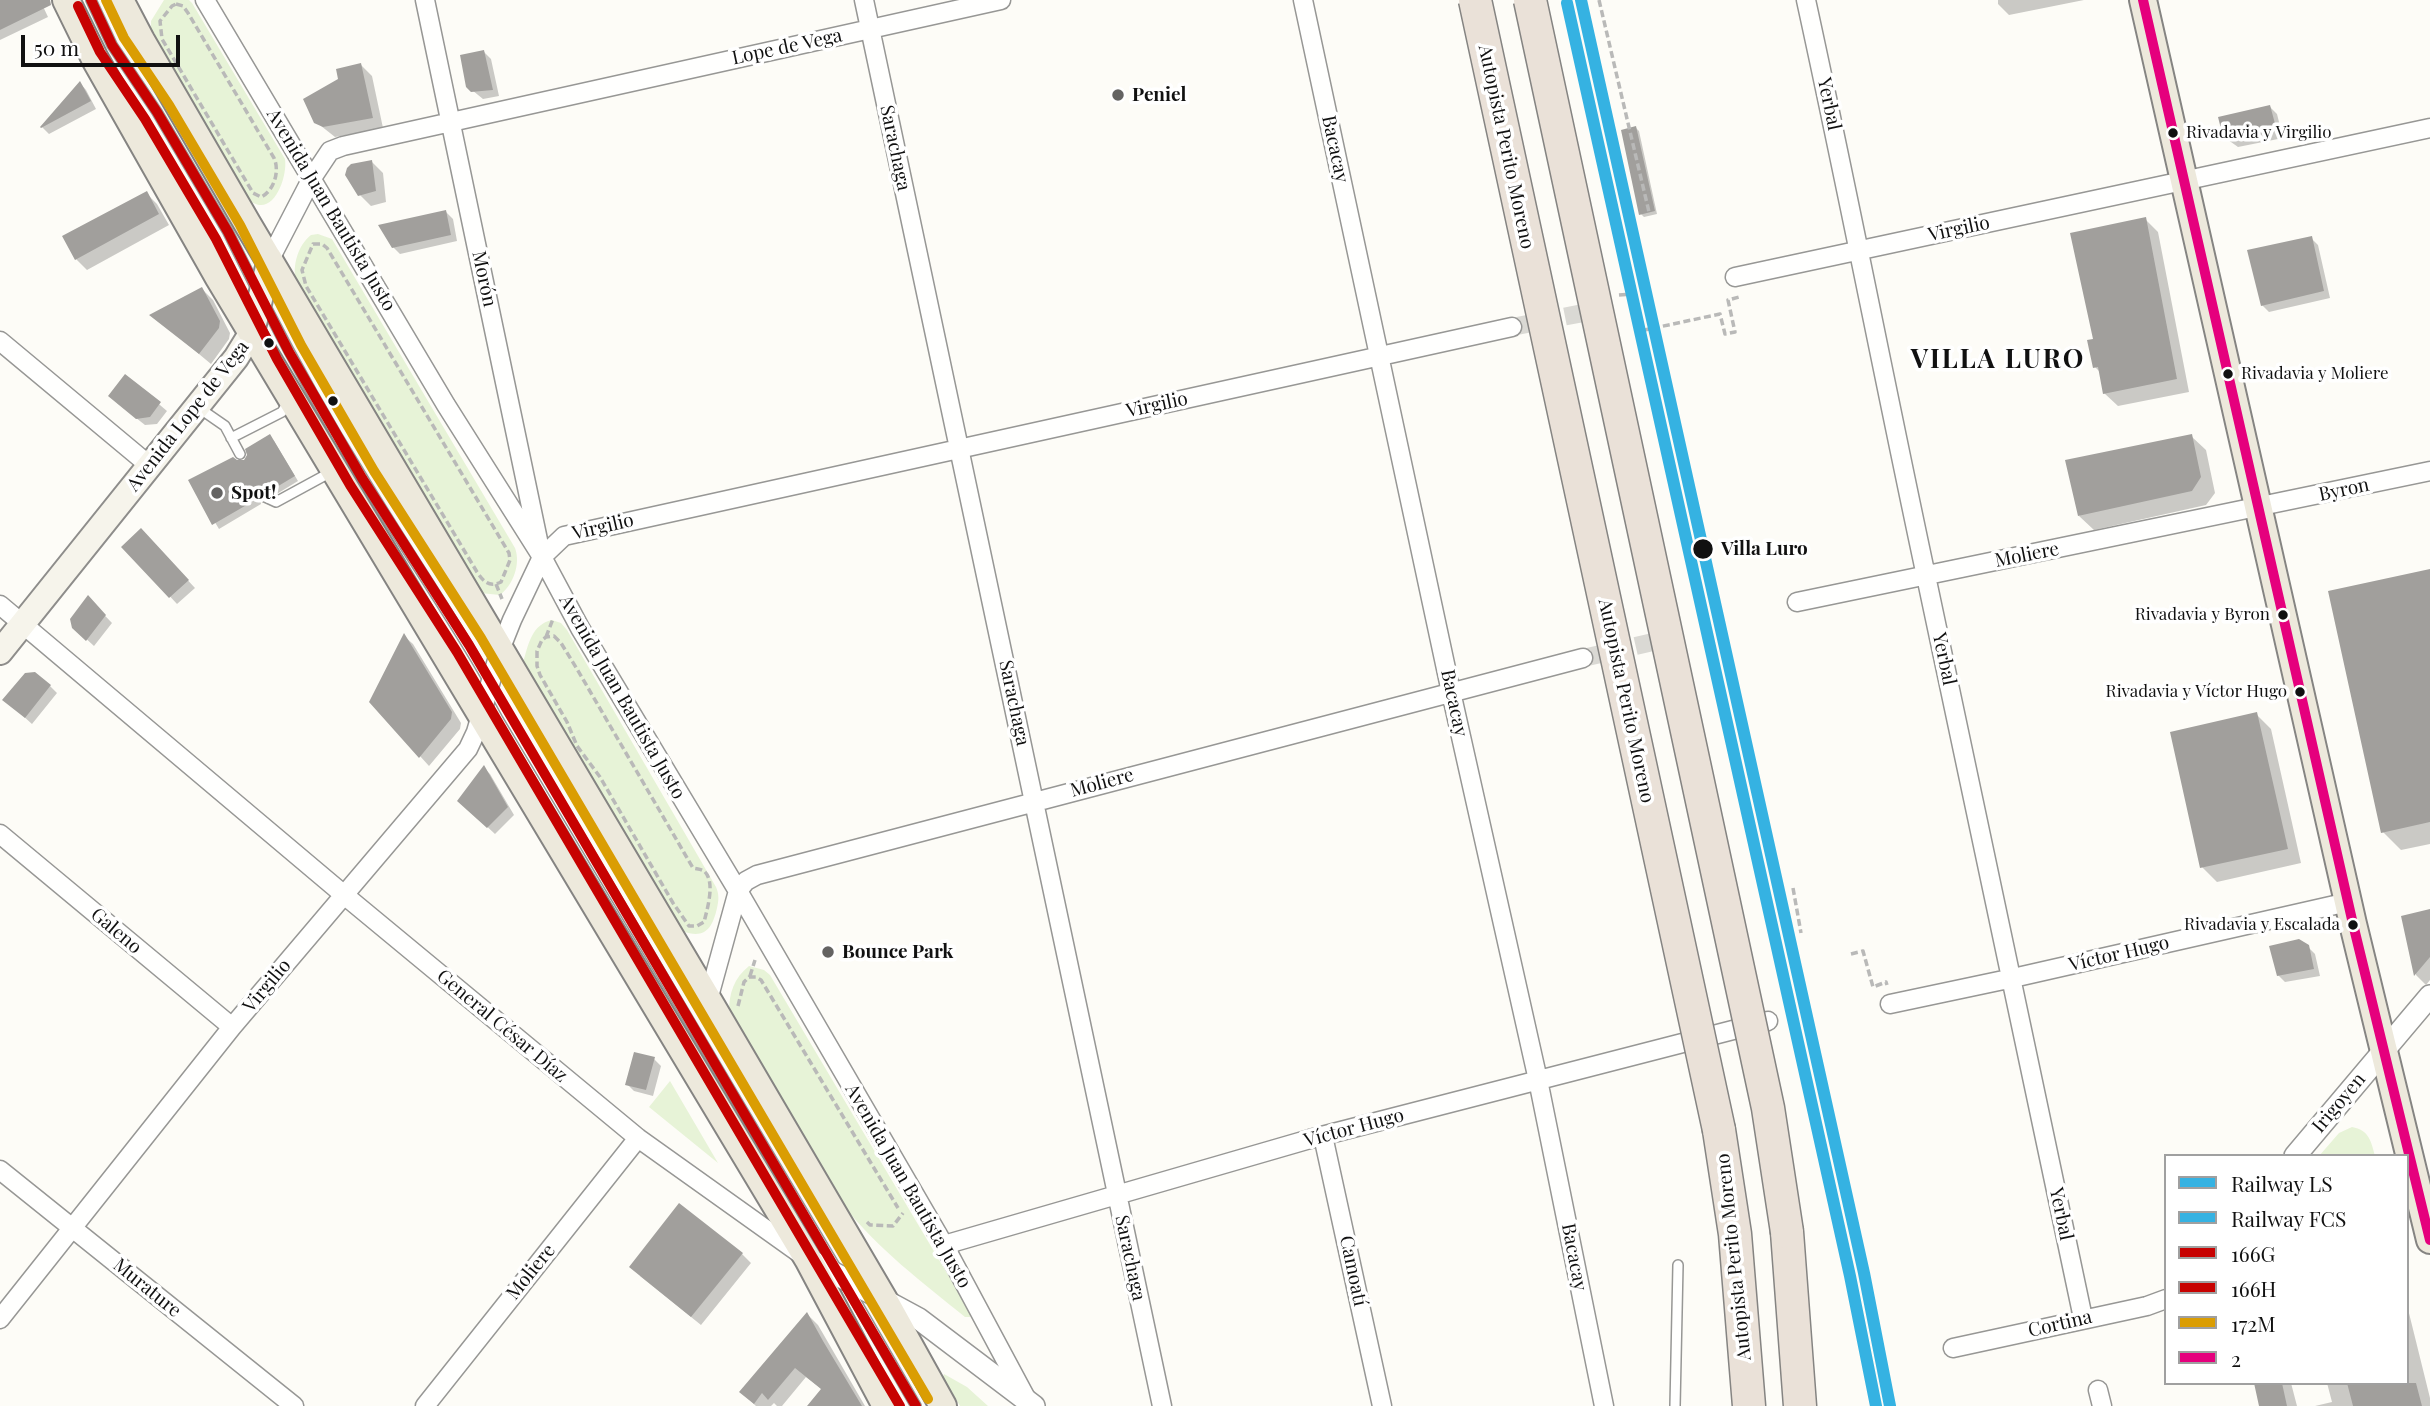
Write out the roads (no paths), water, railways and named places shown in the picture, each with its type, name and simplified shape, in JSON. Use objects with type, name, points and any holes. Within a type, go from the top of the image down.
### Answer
[{"type":"highway","name":"Autopista Perito Moreno","points":[[1475,0],[1719,1130],[1735,1234],[1749,1406]]},
{"type":"highway","points":[[1530,0],[1768,1108],[1787,1232],[1800,1406]]},
{"type":"main road","points":[[66,0],[108,82],[219,278],[808,1259],[886,1406]]},
{"type":"main road","points":[[120,0],[141,40],[883,1298],[943,1406]]},
{"type":"main road","points":[[2143,0],[2407,1154]]},
{"type":"main road","name":"Avenida Lope de Vega","points":[[0,652],[236,358],[252,332],[270,258]]},
{"type":"main road","points":[[2409,1162],[2423,1223]]},
{"type":"street","name":"Avenida Juan Bautista Justo","points":[[205,0],[446,405],[542,557],[587,640],[738,891],[944,1245],[1031,1403]]},
{"type":"street","name":"Morón","points":[[425,0],[542,557]]},
{"type":"street","name":"Sarachaga","points":[[864,0],[1161,1406]]},
{"type":"street","name":"Lope de Vega","points":[[450,121],[1001,0]]},
{"type":"street","name":"Bacacay","points":[[1304,0],[1451,692],[1538,1080],[1604,1406]]},
{"type":"street","name":"Yerbal","points":[[1806,0],[2083,1318]]},
{"type":"street","name":"Avenida Lope de Vega","points":[[270,258],[312,178],[330,151],[450,121]]},
{"type":"street","name":"Virgilio","points":[[1735,277],[2430,128]]},
{"type":"street","name":"Virgilio","points":[[0,1319],[232,1027],[468,749],[476,732],[500,650],[542,557],[564,536],[1512,327]]},
{"type":"street","points":[[0,341],[150,466]]},
{"type":"street","name":"Byron","points":[[2258,508],[2430,471]]},
{"type":"street","name":"Moliere","points":[[1797,602],[2258,508]]},
{"type":"street","name":"General César Díaz","points":[[0,605],[638,1138],[808,1259],[883,1298],[929,1326],[1031,1403]]},
{"type":"street","name":"Moliere","points":[[738,891],[746,881],[757,875],[1583,658]]},
{"type":"street","name":"Galeno","points":[[0,834],[232,1027]]},
{"type":"street","points":[[708,1000],[738,891]]},
{"type":"street","name":"Víctor Hugo","points":[[1889,1004],[2348,902]]},
{"type":"street","name":"Irigoyen","points":[[2297,1154],[2430,996]]},
{"type":"street","name":"Víctor Hugo","points":[[944,1245],[1323,1136],[1768,1021]]},
{"type":"street","name":"Camoatí","points":[[1323,1136],[1382,1406]]},
{"type":"street","name":"Moliere","points":[[425,1406],[638,1138]]},
{"type":"street","name":"Murature","points":[[0,1170],[294,1406]]},
{"type":"street","name":"Cortina","points":[[1953,1348],[2147,1306],[2164,1300]]},
{"type":"lane","points":[[91,0],[112,45],[157,112],[228,232],[289,352],[362,478],[426,576],[491,684],[916,1406]]},
{"type":"lane","points":[[231,438],[282,412],[291,398]]},
{"type":"lane","points":[[197,407],[225,426],[240,454]]},
{"type":"lane","points":[[264,496],[276,502],[334,471]]},
{"type":"lane","points":[[1675,1406],[1678,1265]]},
{"type":"tunnel","points":[[1512,327],[1593,311]]},
{"type":"tunnel","points":[[1583,658],[1653,642]]},
{"type":"rail line","name":"LS","points":[[1581,0],[1864,1273],[1890,1406]]},
{"type":"rail line","name":"FCS","points":[[1567,3],[1850,1276],[1876,1406]]},
{"type":"place","name":"Peniel","points":[[1118,95]]},
{"type":"place","name":"Rivadavia y Virgilio","points":[[2173,133]]},
{"type":"place","name":"Rivadavia y Moliere","points":[[2228,374]]},
{"type":"place","name":"Spot!","points":[[217,493]]},
{"type":"place","name":"Villa Luro","points":[[1703,549]]},
{"type":"place","name":"Rivadavia y Byron","points":[[2283,615]]},
{"type":"place","name":"Rivadavia y Víctor Hugo","points":[[2300,692]]},
{"type":"place","name":"Rivadavia y Escalada","points":[[2353,925]]},
{"type":"place","name":"Bounce Park","points":[[828,952]]},
{"type":"district","name":"VILLA LURO","points":[[1998,360]]}]
